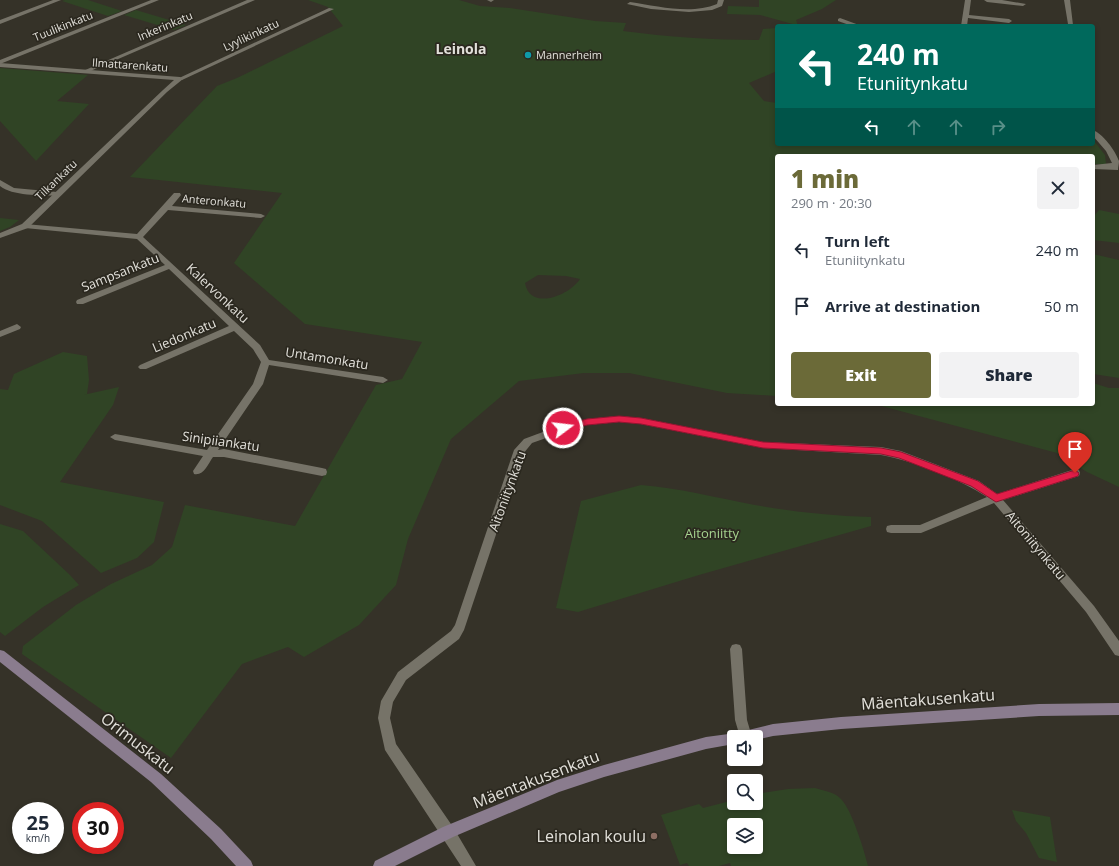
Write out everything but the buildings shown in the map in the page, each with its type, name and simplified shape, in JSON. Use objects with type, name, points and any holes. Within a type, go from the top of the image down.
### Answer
[{"type":"main road","name":"Orimuskatu","points":[[0,656],[156,778],[216,834],[246,866]]},
{"type":"main road","name":"Mäentakusenkatu","points":[[763,732],[849,722],[1039,710],[1119,709]]},
{"type":"main road","name":"Mäentakusenkatu","points":[[380,866],[448,832],[512,804],[564,784],[604,771],[698,745],[727,739]]},
{"type":"street","points":[[0,22],[58,0]]},
{"type":"street","name":"Tuulikinkatu","points":[[0,63],[156,0]]},
{"type":"street","name":"Inkerinkatu","points":[[86,71],[252,0]]},
{"type":"street","points":[[630,4],[667,9],[698,10],[716,8],[720,5],[721,0]]},
{"type":"street","points":[[964,24],[968,0]]},
{"type":"street","points":[[987,0],[1023,4]]},
{"type":"street","points":[[1067,0],[1071,24]]},
{"type":"street","name":"Lyylikinkatu","points":[[180,79],[331,9]]},
{"type":"street","points":[[966,16],[1009,21]]},
{"type":"street","points":[[840,20],[851,24]]},
{"type":"street","name":"Ilmattarenkatu","points":[[0,63],[180,79]]},
{"type":"street","name":"Ilmattarenkatu","points":[[122,132],[180,79]]},
{"type":"street","name":"Tilkankatu","points":[[0,236],[25,226],[122,132]]},
{"type":"street","points":[[1095,134],[1113,155],[1116,163],[1115,165],[1095,167]]},
{"type":"street","points":[[1109,166],[1119,169]]},
{"type":"street","points":[[0,182],[8,188],[14,190],[57,194]]},
{"type":"street","name":"Anteronkatu","points":[[139,237],[177,195]]},
{"type":"street","name":"Anteronkatu","points":[[166,208],[261,216]]},
{"type":"street","points":[[25,226],[139,237]]},
{"type":"street","name":"Kalervonkatu","points":[[139,237],[257,347],[266,362]]},
{"type":"street","name":"Sampsankatu","points":[[80,302],[170,266]]},
{"type":"street","points":[[0,334],[17,327]]},
{"type":"street","name":"Liedonkatu","points":[[143,367],[235,327]]},
{"type":"street","points":[[198,471],[258,384],[266,362]]},
{"type":"street","name":"Untamonkatu","points":[[266,362],[383,380]]},
{"type":"street","name":"Aitoniitynkatu","points":[[469,866],[390,746],[384,718],[387,701],[402,676],[455,635],[460,627],[518,453],[528,441],[587,422],[619,419],[641,421],[763,445],[881,451],[901,455],[975,484],[996,498],[1090,609],[1119,652]]},
{"type":"street","name":"Sinipiiankatu","points":[[115,437],[210,454],[224,454],[322,472]]},
{"type":"street","points":[[892,529],[921,529],[996,498],[1075,473]]},
{"type":"street","points":[[736,649],[740,730]]},
{"type":"green space","points":[[88,0],[122,11],[108,16],[62,1]]},
{"type":"green space","points":[[308,0],[459,0],[480,6],[510,8],[595,21],[626,23],[623,31],[691,38],[759,40],[763,29],[775,28],[775,72],[749,83],[764,101],[775,103],[775,146],[1095,146],[1095,142],[1105,155],[1106,164],[1095,164],[1095,154],[775,154],[775,396],[727,393],[629,373],[584,373],[519,381],[451,439],[408,539],[396,585],[359,625],[304,657],[288,647],[242,664],[171,758],[22,654],[23,646],[76,605],[111,584],[152,565],[172,547],[185,505],[295,526],[376,385],[402,379],[422,342],[305,324],[234,263],[282,193],[130,177],[217,86],[237,78],[343,26],[328,7]],"holes":[[[538,275],[566,276],[580,279],[567,291],[550,298],[542,299],[534,297],[528,292],[525,283]]]},
{"type":"green space","points":[[759,0],[836,0],[822,9],[796,20],[797,24],[760,15],[727,14],[728,6],[759,7]]},
{"type":"green space","points":[[136,10],[186,25],[174,30],[124,15]]},
{"type":"green space","points":[[0,68],[88,75],[57,101],[89,104],[36,161],[0,121]]},
{"type":"green space","points":[[1099,210],[1119,214],[1119,243],[1095,240],[1095,215]]},
{"type":"green space","points":[[0,218],[19,220],[10,227],[0,231]]},
{"type":"green space","points":[[1095,254],[1119,260],[1119,378],[1095,374]]},
{"type":"green space","points":[[63,352],[87,356],[89,380],[87,394],[83,395],[119,387],[113,405],[60,482],[164,502],[154,542],[137,558],[101,573],[42,521],[0,505],[0,389],[8,390],[14,374]]},
{"type":"green space","points":[[1095,384],[1109,388],[1119,388],[1119,487],[1087,472],[1057,453],[881,406],[1095,406]]},
{"type":"green space","name":"Aitoniitty","points":[[641,485],[656,486],[784,510],[827,515],[871,517],[871,526],[699,575],[578,612],[556,608],[581,501]]},
{"type":"green space","points":[[0,524],[23,531],[79,585],[43,607],[5,636],[0,632]]},
{"type":"green space","name":"Leinolan koulu","points":[[815,788],[833,793],[839,797],[845,804],[853,821],[861,841],[868,866],[731,866],[730,863],[719,866],[689,866],[687,863],[680,865],[661,815],[699,804],[703,808],[727,802],[727,810],[763,810],[763,793],[788,789]]},
{"type":"green space","points":[[1012,810],[1050,817],[1057,862],[1039,858],[1026,833],[1016,821]]},
{"type":"place","name":"Mannerheim","points":[[528,55]]},
{"type":"place","name":"Leinolan koulu","points":[[654,836]]},
{"type":"district","name":"Leinola","points":[[461,49]]},
{"type":"route","points":[[563,428],[587,422],[619,419],[641,421],[763,445],[881,451],[901,455],[975,484],[996,498],[1075,473]]}]
